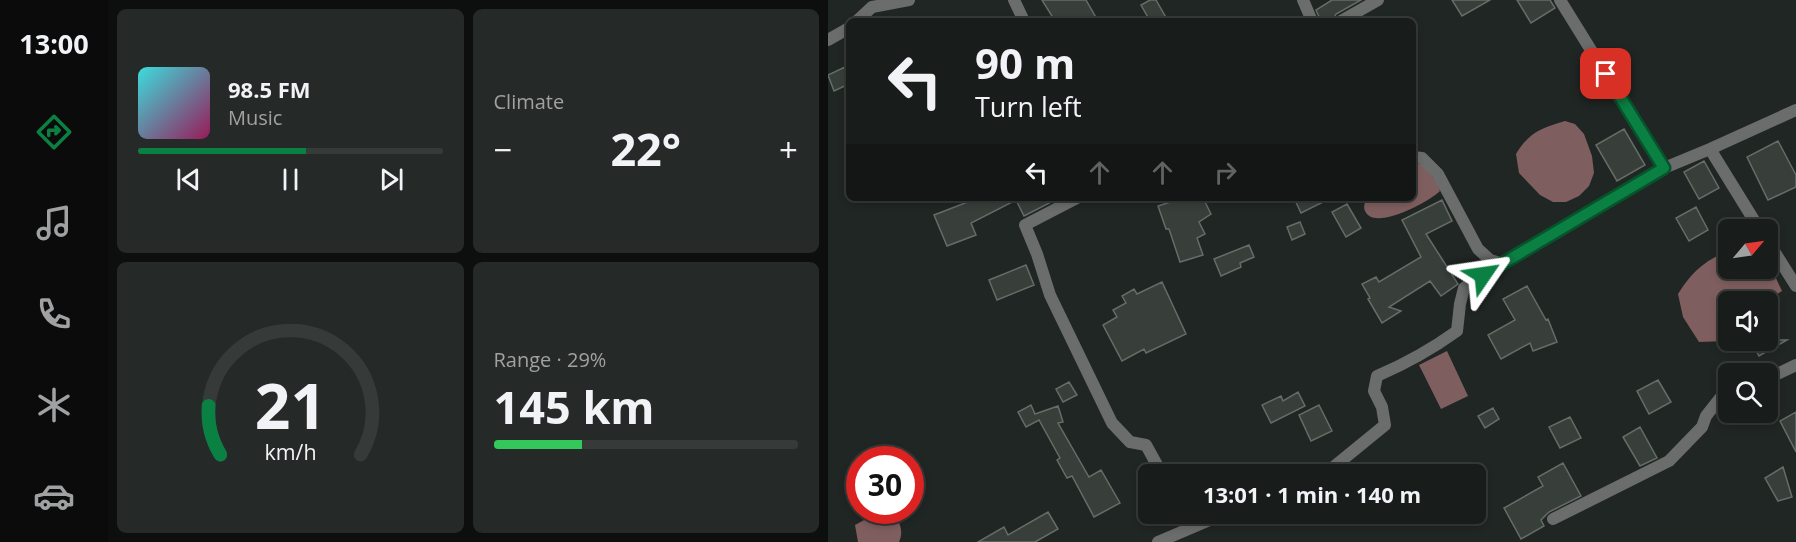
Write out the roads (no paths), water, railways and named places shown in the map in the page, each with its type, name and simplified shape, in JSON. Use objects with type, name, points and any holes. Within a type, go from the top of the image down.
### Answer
[{"type":"street","points":[[859,18],[871,4],[909,0]]},
{"type":"street","points":[[1014,0],[1023,18]]},
{"type":"street","points":[[1303,0],[1311,18]]},
{"type":"street","points":[[1346,18],[1378,0]]},
{"type":"street","points":[[1560,0],[1664,168]]},
{"type":"street","points":[[828,40],[846,30]]},
{"type":"street","points":[[1337,464],[1385,425],[1382,407],[1374,391],[1377,376],[1441,343],[1456,331],[1464,288],[1502,263],[1664,168],[1710,150],[1796,110]]},
{"type":"street","points":[[1710,150],[1753,219]]},
{"type":"street","points":[[1416,157],[1422,158],[1438,174],[1478,249],[1490,260],[1502,263]]},
{"type":"street","points":[[1071,201],[1025,225],[1050,295],[1112,423],[1130,441],[1146,445],[1156,464]]},
{"type":"street","points":[[1778,257],[1796,286]]},
{"type":"street","points":[[1778,374],[1796,365]]},
{"type":"street","points":[[1553,519],[1669,461],[1702,427],[1706,416],[1718,401]]},
{"type":"street","points":[[1158,542],[1198,524]]}]
